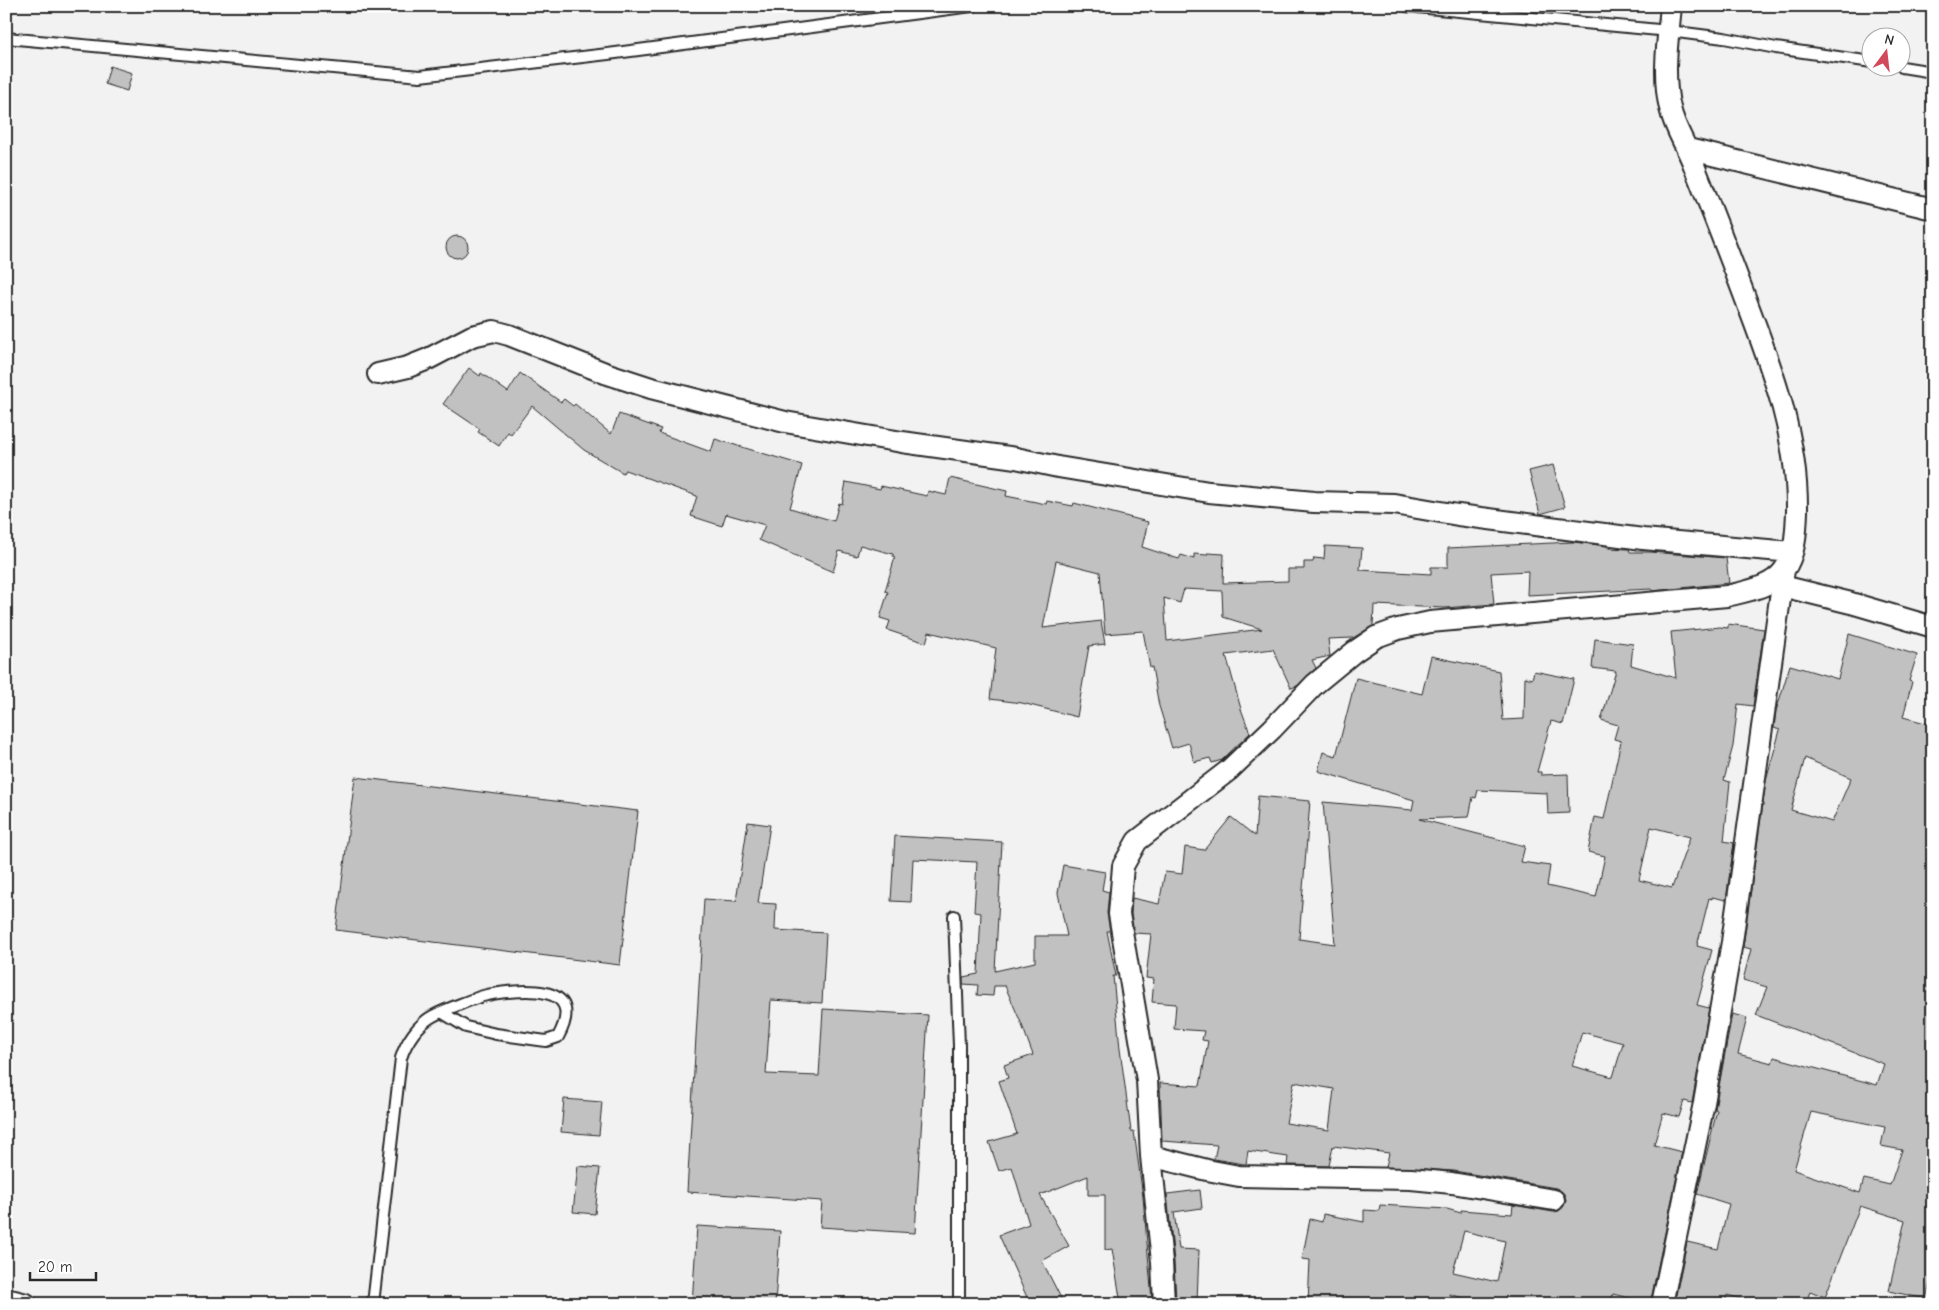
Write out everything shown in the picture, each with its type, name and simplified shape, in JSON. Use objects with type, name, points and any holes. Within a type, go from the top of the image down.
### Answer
[{"type":"street","points":[[1662,1304],[1704,1103],[1732,942],[1786,569],[1796,534],[1797,489],[1790,431],[1774,374],[1688,149],[1670,108],[1666,68],[1671,6]]},
{"type":"street","points":[[1688,149],[1933,209]]},
{"type":"street","points":[[378,374],[408,367],[428,359],[472,336],[494,332],[517,338],[605,373],[651,388],[785,422],[1016,458],[1058,467],[1209,492],[1314,502],[1394,504],[1458,515],[1634,538],[1786,569],[1852,603],[1933,627]]},
{"type":"street","points":[[1164,1304],[1162,1262],[1151,1156],[1147,1080],[1119,914],[1123,866],[1137,841],[1229,770],[1315,684],[1354,652],[1376,637],[1398,629],[1430,622],[1727,596],[1760,587],[1786,569]]},
{"type":"street","points":[[1151,1156],[1239,1176],[1411,1178],[1554,1200]]},
{"type":"street","points":[[6,1299],[26,1304]]},
{"type":"lane","points":[[6,38],[420,76],[608,54],[972,6]]},
{"type":"lane","points":[[1406,6],[1669,31],[1862,61]]},
{"type":"lane","points":[[1912,69],[1933,72]]},
{"type":"lane","points":[[954,916],[960,1046],[960,1304]]},
{"type":"lane","points":[[372,1304],[401,1058],[410,1038],[424,1023],[434,1016],[485,996],[518,991],[547,992],[559,998],[565,1005],[566,1013],[564,1026],[558,1036],[546,1041],[496,1034],[466,1026],[443,1013]]},
{"type":"building","points":[[110,66],[132,73],[127,91],[105,84]]},
{"type":"building","points":[[457,236],[465,239],[468,247],[465,255],[457,258],[449,255],[446,247],[449,239]]},
{"type":"building","points":[[469,368],[480,376],[481,373],[508,392],[520,373],[561,402],[564,399],[573,406],[575,404],[611,434],[619,414],[661,429],[659,433],[711,452],[715,439],[802,465],[790,508],[834,521],[839,503],[842,504],[846,482],[880,489],[881,486],[927,496],[928,491],[946,495],[950,478],[1007,491],[1006,496],[1046,504],[1047,501],[1073,506],[1074,503],[1148,522],[1142,547],[1179,559],[1181,555],[1194,559],[1194,554],[1224,554],[1223,583],[1288,581],[1288,569],[1304,569],[1304,562],[1313,562],[1314,558],[1324,559],[1325,546],[1362,548],[1360,570],[1431,574],[1431,567],[1448,567],[1448,548],[1573,542],[1608,546],[1608,548],[1629,549],[1630,552],[1726,558],[1729,583],[1652,591],[1652,589],[1527,595],[1528,571],[1491,573],[1494,604],[1445,608],[1374,605],[1373,626],[1353,638],[1328,639],[1330,656],[1312,660],[1316,668],[1297,686],[1291,688],[1273,649],[1226,655],[1241,709],[1250,733],[1222,760],[1212,763],[1210,758],[1194,762],[1189,743],[1172,748],[1159,706],[1143,631],[1105,634],[1100,572],[1056,561],[1043,628],[1101,621],[1105,644],[1089,646],[1077,717],[1022,703],[990,699],[996,648],[929,632],[926,643],[887,630],[890,621],[880,618],[888,592],[885,591],[895,557],[893,554],[860,545],[857,556],[839,551],[833,572],[759,540],[765,525],[726,514],[722,526],[691,516],[697,496],[625,470],[623,473],[584,450],[532,406],[511,434],[508,432],[499,446],[478,432],[480,429],[443,404]],"holes":[[[1184,589],[1222,591],[1223,617],[1262,629],[1167,641],[1164,598],[1180,603]]]},
{"type":"building","points":[[1553,465],[1565,507],[1540,514],[1529,471]]},
{"type":"building","points":[[1728,624],[1764,629],[1753,706],[1738,704],[1733,746],[1724,780],[1730,782],[1724,841],[1734,843],[1726,900],[1709,898],[1697,946],[1712,950],[1697,1005],[1709,1008],[1692,1103],[1684,1101],[1679,1117],[1663,1113],[1654,1145],[1682,1152],[1652,1295],[1648,1303],[1613,1294],[1610,1304],[1484,1304],[1449,1294],[1447,1304],[1308,1304],[1310,1260],[1302,1259],[1310,1219],[1322,1222],[1323,1214],[1364,1222],[1364,1210],[1379,1211],[1380,1205],[1447,1209],[1461,1213],[1461,1210],[1512,1214],[1513,1205],[1553,1212],[1559,1211],[1563,1207],[1566,1201],[1565,1195],[1556,1188],[1454,1171],[1386,1167],[1389,1153],[1333,1146],[1329,1166],[1287,1165],[1288,1157],[1248,1151],[1246,1164],[1244,1164],[1214,1159],[1217,1145],[1162,1141],[1160,1083],[1200,1086],[1208,1041],[1202,1040],[1204,1031],[1174,1029],[1176,1004],[1152,1002],[1154,979],[1146,978],[1151,934],[1134,933],[1131,914],[1132,898],[1159,904],[1165,872],[1182,874],[1185,847],[1204,850],[1231,817],[1255,836],[1258,796],[1310,801],[1299,939],[1335,944],[1323,802],[1412,810],[1414,800],[1318,771],[1323,752],[1336,756],[1356,678],[1422,694],[1431,656],[1499,671],[1503,720],[1524,719],[1525,677],[1532,679],[1534,671],[1574,679],[1563,724],[1551,721],[1537,772],[1541,772],[1541,775],[1568,774],[1569,813],[1548,814],[1547,793],[1478,790],[1476,798],[1473,797],[1469,817],[1419,819],[1525,846],[1521,862],[1550,866],[1547,886],[1596,897],[1605,856],[1588,852],[1595,817],[1604,819],[1621,741],[1614,739],[1618,725],[1601,720],[1616,671],[1592,668],[1595,639],[1633,644],[1631,665],[1676,678],[1671,632],[1720,627],[1728,628]],"holes":[[[1651,827],[1690,837],[1672,888],[1639,880]],[[1582,1032],[1623,1043],[1613,1077],[1572,1066]],[[1294,1082],[1334,1089],[1329,1130],[1286,1123]],[[1464,1231],[1505,1241],[1497,1282],[1453,1272]]]},
{"type":"building","points":[[1849,634],[1917,655],[1909,681],[1912,682],[1903,717],[1933,725],[1933,1150],[1925,1172],[1933,1175],[1933,1269],[1926,1299],[1889,1291],[1905,1220],[1860,1206],[1825,1297],[1810,1291],[1806,1304],[1759,1304],[1727,1295],[1725,1304],[1689,1304],[1675,1300],[1687,1242],[1718,1249],[1729,1204],[1697,1194],[1717,1110],[1715,1109],[1732,1014],[1747,1018],[1738,1054],[1772,1063],[1774,1057],[1877,1085],[1884,1064],[1756,1015],[1767,987],[1743,980],[1751,949],[1743,947],[1766,781],[1780,730],[1774,728],[1776,711],[1790,665],[1838,679]],"holes":[[[1805,758],[1851,778],[1832,822],[1791,810]],[[1811,1112],[1885,1127],[1881,1146],[1902,1150],[1890,1185],[1864,1179],[1860,1193],[1794,1170]]]},
{"type":"building","points":[[355,777],[638,811],[620,965],[336,930]]},
{"type":"building","points":[[748,822],[770,825],[758,903],[776,904],[775,930],[826,933],[822,1003],[771,1000],[766,1074],[819,1076],[823,1009],[928,1015],[915,1233],[820,1227],[822,1201],[687,1192],[704,899],[736,901]]},
{"type":"building","points":[[895,836],[1002,842],[995,971],[1035,962],[1035,936],[1067,936],[1058,893],[1063,865],[1105,872],[1102,890],[1109,892],[1107,913],[1110,931],[1107,931],[1116,976],[1113,976],[1120,1049],[1131,1131],[1134,1131],[1143,1197],[1152,1300],[1139,1300],[1141,1304],[1121,1304],[1112,1249],[1105,1250],[1105,1195],[1088,1195],[1088,1176],[1040,1195],[1069,1246],[1042,1261],[1064,1304],[1030,1304],[999,1235],[1029,1224],[1012,1167],[999,1171],[989,1142],[1017,1134],[999,1081],[1008,1078],[1004,1065],[1033,1055],[1005,986],[994,986],[993,996],[977,995],[978,985],[963,984],[963,977],[978,974],[981,913],[974,912],[977,862],[913,859],[911,902],[891,901]]},
{"type":"building","points":[[564,1099],[602,1102],[599,1135],[561,1132]]},
{"type":"building","points":[[578,1166],[600,1168],[595,1214],[573,1212]]},
{"type":"building","points":[[1200,1190],[1202,1208],[1174,1212],[1179,1249],[1199,1250],[1197,1302],[1176,1301],[1167,1194]]},
{"type":"building","points":[[697,1226],[780,1231],[775,1304],[692,1304]]}]
